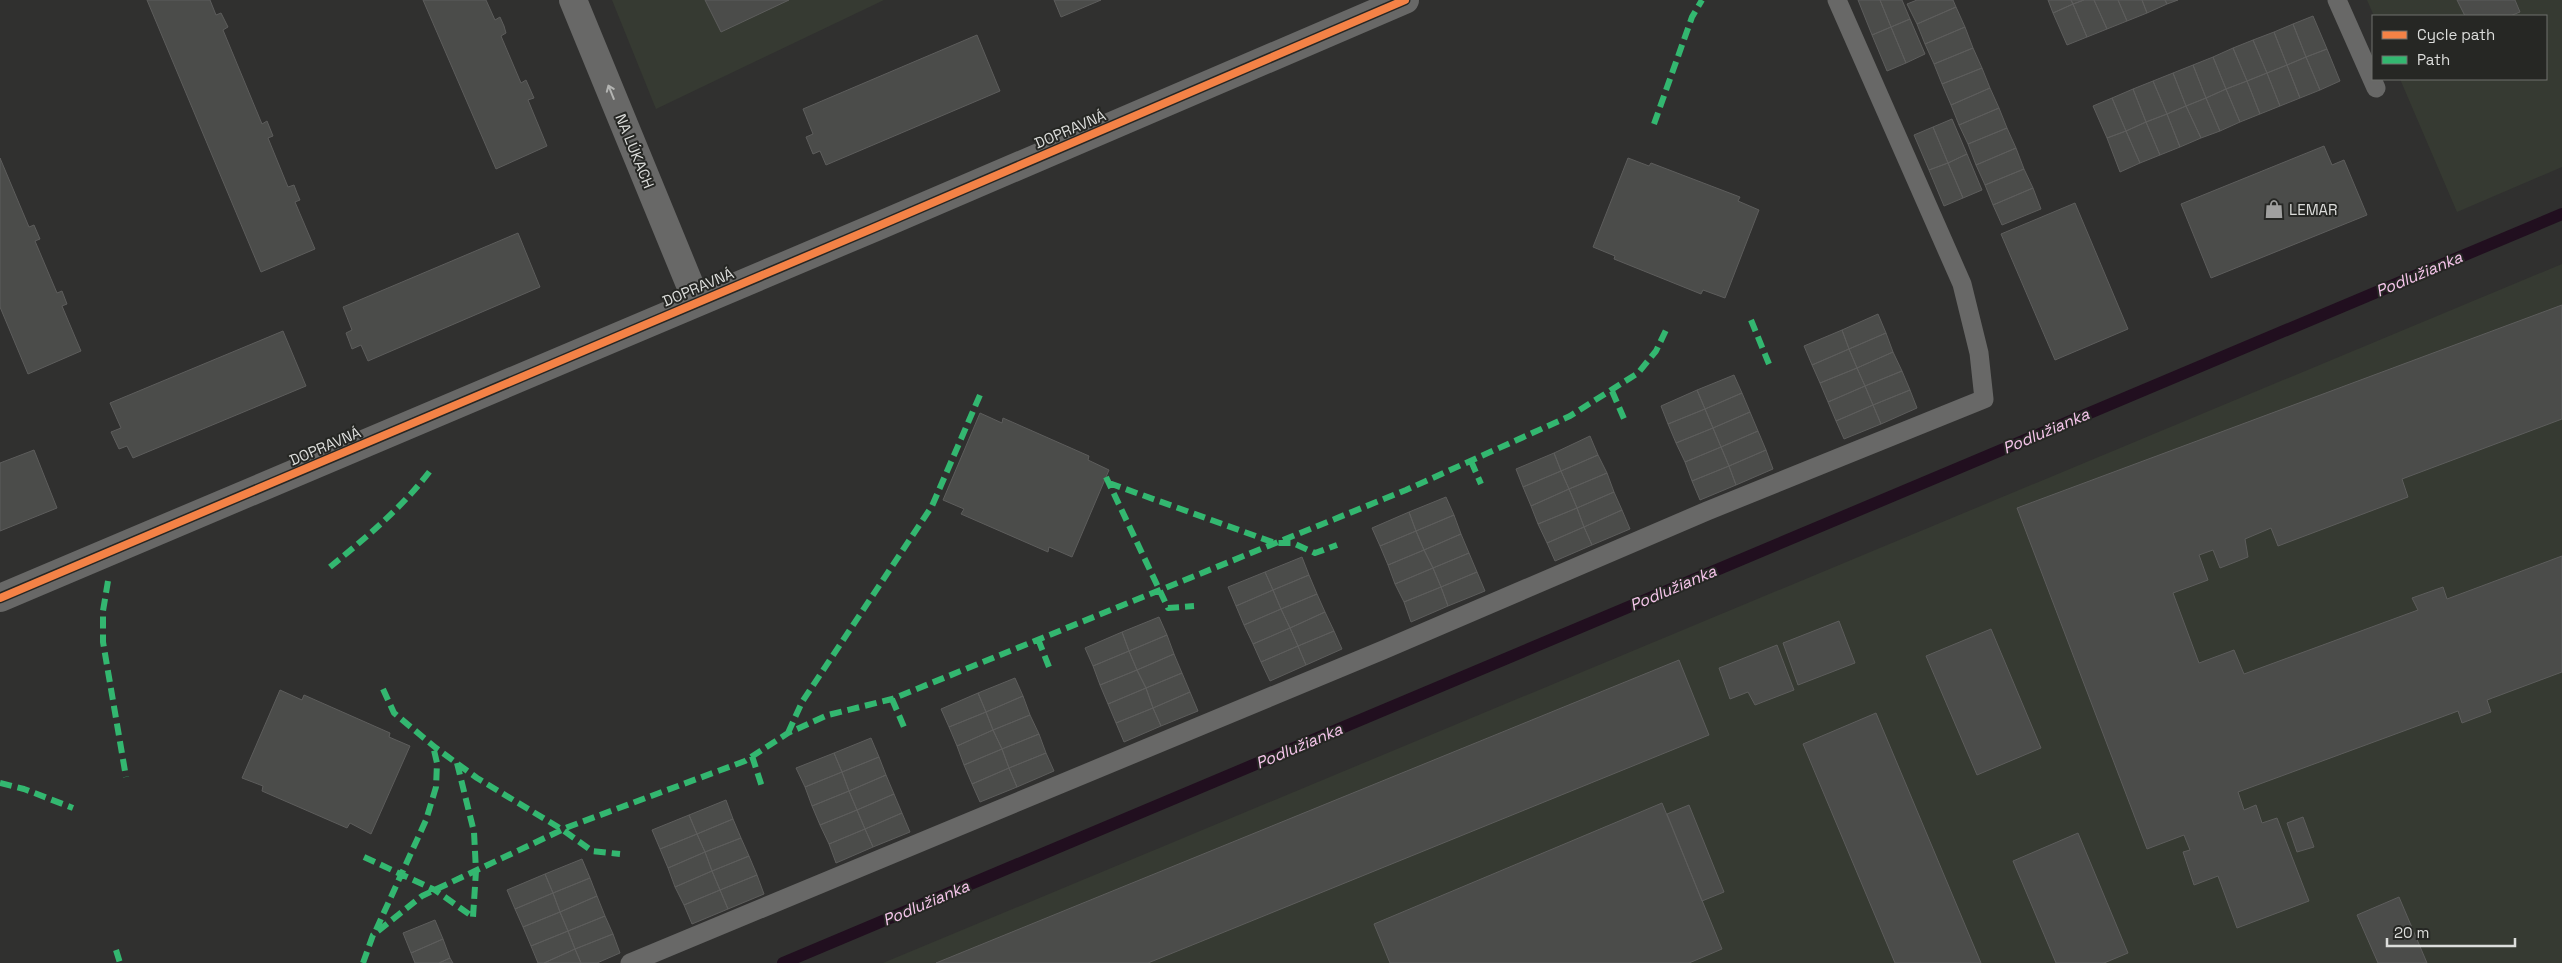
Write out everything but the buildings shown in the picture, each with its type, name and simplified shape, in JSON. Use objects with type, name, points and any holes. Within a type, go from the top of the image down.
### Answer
[{"type":"street","name":"NA LÚKACH","points":[[573,0],[697,302]]},
{"type":"street","name":"DOPRAVNÁ","points":[[0,598],[1405,0]]},
{"type":"lane","points":[[630,963],[1383,650],[1706,511],[1984,399],[1979,353],[1962,284],[1838,0]]},
{"type":"lane","points":[[2337,0],[2372,79]]},
{"type":"lane","points":[[2372,80],[2376,88]]},
{"type":"shaded area","points":[[612,0],[884,0],[656,109]]},
{"type":"shaded area","points":[[2367,0],[2562,0],[2562,167],[2457,212],[2400,80],[2547,80],[2547,15],[2374,15]]},
{"type":"shaded area","points":[[2562,264],[2562,963],[883,963]]},
{"type":"waterway","name":"Podlužianka","points":[[783,963],[2562,214]]},
{"type":"marked path","points":[[1654,124],[1692,17],[1702,0]]},
{"type":"marked path","points":[[1751,320],[1769,364]]},
{"type":"marked path","points":[[363,963],[373,935],[422,896],[568,827],[745,761],[788,733],[828,715],[892,699],[1406,490],[1570,416],[1638,373],[1656,351],[1667,328]]},
{"type":"marked path","points":[[1612,391],[1625,421]]},
{"type":"marked path","points":[[788,733],[802,702],[932,506],[980,395]]},
{"type":"marked path","points":[[1471,461],[1481,484]]},
{"type":"marked path","points":[[330,567],[398,508],[433,467]]},
{"type":"marked path","points":[[1106,477],[1168,608],[1194,606]]},
{"type":"marked path","points":[[1109,483],[1275,543],[1293,543],[1315,553],[1337,545]]},
{"type":"marked path","points":[[108,581],[103,611],[103,642],[126,777]]},
{"type":"marked path","points":[[1038,639],[1049,667]]},
{"type":"marked path","points":[[383,689],[394,713],[436,748],[477,778],[563,830],[592,851],[620,854]]},
{"type":"marked path","points":[[892,699],[904,727]]},
{"type":"marked path","points":[[376,930],[426,820],[436,787],[437,763],[433,746]]},
{"type":"marked path","points":[[752,756],[763,790]]},
{"type":"marked path","points":[[457,763],[474,832],[476,871],[473,917]]},
{"type":"marked path","points":[[0,783],[24,789],[73,808]]},
{"type":"marked path","points":[[364,857],[435,890],[473,917]]},
{"type":"marked path","points":[[116,950],[120,963]]},
{"type":"cycle path","points":[[0,598],[876,227],[1405,0]]},
{"type":"place","name":"LEMAR","points":[[2274,209]]}]
